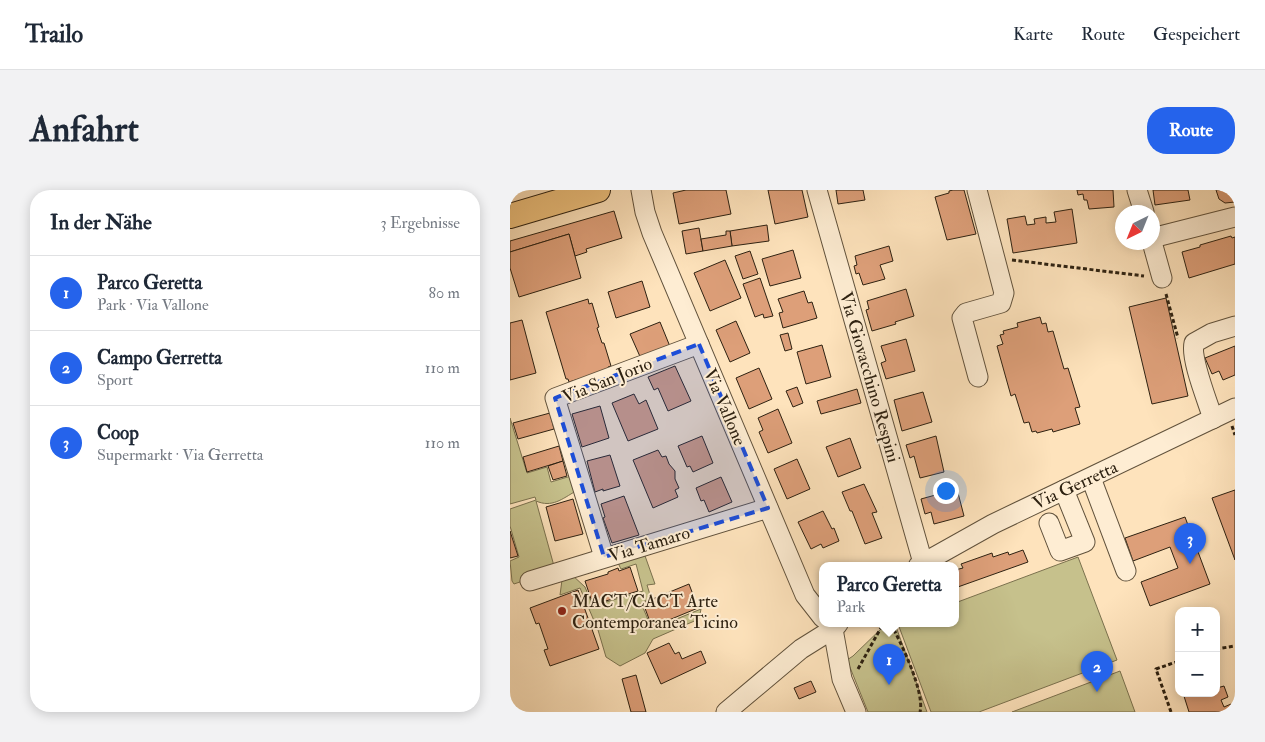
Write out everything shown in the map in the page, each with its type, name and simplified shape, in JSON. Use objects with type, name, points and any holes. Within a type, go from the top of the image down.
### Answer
[{"type":"main road","points":[[510,216],[598,190]]},
{"type":"street","name":"Via Vallone","points":[[641,190],[645,212],[652,233],[768,508],[805,595],[819,611]]},
{"type":"street","name":"Via Giovacchino Respini","points":[[817,190],[920,562]]},
{"type":"street","points":[[977,190],[1004,293],[1003,299],[997,305],[966,313],[962,318],[978,377]]},
{"type":"street","points":[[1137,190],[1142,205]]},
{"type":"street","points":[[1160,236],[1235,217]]},
{"type":"street","points":[[1154,250],[1162,278]]},
{"type":"street","points":[[1213,419],[1192,349],[1194,343],[1212,333],[1235,326]]},
{"type":"street","name":"Via San Jorio","points":[[604,557],[555,398],[699,344]]},
{"type":"street","name":"Via Gerretta","points":[[926,562],[993,524],[1235,408]]},
{"type":"street","points":[[1091,478],[1126,571]]},
{"type":"street","points":[[1050,523],[1060,551],[1085,542],[1064,490]]},
{"type":"street","name":"Via Tamaro","points":[[530,581],[768,508]]},
{"type":"street","points":[[726,712],[827,627]]},
{"type":"street","name":"Via Vallone","points":[[832,627],[842,679],[856,712]]},
{"type":"path","points":[[996,259],[1162,278]]},
{"type":"path","points":[[856,674],[881,627]]},
{"type":"path","points":[[893,627],[900,641],[917,687],[920,697],[920,712]]},
{"type":"path","points":[[1220,649],[1235,647]]},
{"type":"path","points":[[1172,712],[1156,669],[1175,662]]},
{"type":"highlighted area","points":[[699,344],[768,508],[604,557],[555,398]]},
{"type":"shaded area","points":[[510,418],[527,473],[547,467],[551,482],[571,476],[576,491],[552,503],[547,504],[536,501],[554,566],[543,574],[514,584],[510,561],[519,557],[510,526],[510,509],[536,500],[535,497],[510,504]]},
{"type":"shaded area","points":[[644,553],[655,584],[647,585],[651,598],[641,603],[652,629],[701,609],[699,619],[653,639],[645,653],[620,666],[606,657],[598,630],[580,588],[560,595],[562,580],[571,574],[585,587],[593,606],[643,591],[636,564],[621,569],[617,561]]},
{"type":"shaded area","points":[[1078,557],[1117,660],[979,712],[931,712],[899,627],[959,627],[959,602]]},
{"type":"shaded area","points":[[883,627],[896,627],[927,712],[868,712],[847,660]]},
{"type":"shaded area","points":[[1120,671],[1135,712],[1012,712]]},
{"type":"building","points":[[686,190],[726,190],[731,214],[679,224],[673,193]]},
{"type":"building","points":[[768,190],[802,190],[808,217],[775,224]]},
{"type":"building","points":[[836,190],[863,190],[865,200],[838,204]]},
{"type":"building","points":[[953,190],[964,190],[976,234],[947,240],[935,197]]},
{"type":"building","points":[[1077,190],[1113,190],[1114,207],[1089,209],[1087,200],[1084,200],[1083,194],[1078,195]]},
{"type":"building","points":[[1153,190],[1188,190],[1190,200],[1155,205]]},
{"type":"building","points":[[1216,190],[1235,190],[1235,202],[1225,203],[1219,199]]},
{"type":"building","points":[[1072,209],[1077,243],[1013,253],[1007,219],[1025,216],[1027,225],[1035,224],[1034,219],[1046,217],[1046,223],[1056,222],[1054,212]]},
{"type":"building","points":[[614,211],[622,238],[586,249],[587,252],[575,256],[569,234],[510,252],[510,241]]},
{"type":"building","points":[[767,225],[769,241],[732,246],[730,231]]},
{"type":"building","points":[[699,228],[703,251],[686,254],[682,231]]},
{"type":"building","points":[[726,231],[730,231],[732,246],[703,251],[701,239],[726,235]]},
{"type":"building","points":[[569,234],[581,278],[519,297],[510,268],[510,252]]},
{"type":"building","points":[[1231,236],[1232,238],[1235,237],[1235,264],[1189,278],[1182,252]]},
{"type":"building","points":[[889,246],[893,261],[880,265],[885,279],[863,285],[859,273],[856,274],[854,266],[857,265],[855,256]]},
{"type":"building","points":[[793,250],[801,278],[770,286],[762,259]]},
{"type":"building","points":[[750,251],[758,274],[743,279],[735,256]]},
{"type":"building","points":[[725,260],[741,298],[710,311],[694,273]]},
{"type":"building","points":[[760,278],[773,316],[764,318],[763,314],[755,317],[743,284]]},
{"type":"building","points":[[642,281],[650,307],[616,318],[608,292]]},
{"type":"building","points":[[906,289],[914,316],[872,331],[866,310],[869,309],[867,301]]},
{"type":"building","points":[[804,291],[808,303],[812,302],[817,318],[783,328],[779,313],[783,312],[778,299]]},
{"type":"building","points":[[1166,298],[1188,396],[1152,404],[1129,307]]},
{"type":"building","points":[[588,299],[589,304],[592,303],[599,327],[597,328],[611,366],[608,367],[609,370],[569,382],[566,379],[546,312]]},
{"type":"building","points":[[1040,317],[1042,324],[1046,323],[1048,332],[1053,331],[1064,369],[1068,368],[1080,407],[1075,408],[1080,424],[1053,432],[1052,429],[1037,433],[1036,431],[1032,432],[1029,422],[1024,423],[1015,394],[1011,396],[997,346],[1003,344],[1000,335],[1004,334],[1003,331],[1018,327],[1017,323]]},
{"type":"building","points":[[522,320],[536,373],[510,380],[510,323]]},
{"type":"building","points":[[736,321],[750,353],[730,362],[716,330]]},
{"type":"building","points":[[660,322],[671,349],[642,361],[630,334]]},
{"type":"building","points":[[788,333],[792,349],[785,351],[780,335]]},
{"type":"building","points":[[906,339],[915,371],[886,379],[881,363],[886,361],[881,346]]},
{"type":"building","points":[[822,345],[831,377],[806,384],[797,352]]},
{"type":"building","points":[[1235,346],[1235,375],[1223,380],[1219,371],[1212,374],[1205,358]]},
{"type":"building","points":[[675,366],[691,401],[668,411],[658,388],[654,390],[648,377]]},
{"type":"building","points":[[759,368],[772,399],[749,409],[736,378]]},
{"type":"building","points":[[797,387],[803,403],[793,407],[786,391]]},
{"type":"building","points":[[857,389],[861,403],[821,414],[817,401]]},
{"type":"building","points":[[923,392],[932,422],[902,431],[894,400]]},
{"type":"building","points":[[634,394],[639,404],[646,400],[658,429],[628,441],[612,403]]},
{"type":"building","points":[[600,406],[609,438],[582,447],[572,414]]},
{"type":"building","points":[[778,409],[792,443],[768,453],[759,432],[763,430],[758,418]]},
{"type":"building","points":[[550,413],[554,429],[518,439],[513,423]]},
{"type":"building","points":[[702,436],[713,463],[693,472],[690,466],[687,467],[678,446]]},
{"type":"building","points":[[936,436],[944,472],[920,478],[914,456],[910,458],[906,445]]},
{"type":"building","points":[[850,438],[861,468],[838,477],[826,447]]},
{"type":"building","points":[[559,446],[563,461],[527,472],[523,457]]},
{"type":"building","points":[[658,450],[662,457],[666,456],[669,464],[675,471],[675,479],[679,488],[675,490],[678,497],[653,508],[633,460]]},
{"type":"building","points":[[610,455],[620,486],[595,492],[587,461]]},
{"type":"building","points":[[797,459],[810,489],[787,499],[774,469]]},
{"type":"building","points":[[563,461],[567,476],[553,480],[548,466]]},
{"type":"building","points":[[721,477],[732,502],[709,512],[704,500],[701,501],[696,488]]},
{"type":"building","points":[[864,484],[877,512],[872,513],[882,538],[865,544],[842,492]]},
{"type":"building","points":[[957,489],[964,516],[934,524],[931,512],[925,514],[921,499]]},
{"type":"building","points":[[1235,490],[1235,560],[1212,498]]},
{"type":"building","points":[[624,496],[639,535],[612,543],[603,518],[605,517],[601,504]]},
{"type":"building","points":[[573,499],[583,534],[555,541],[546,507]]},
{"type":"building","points":[[823,511],[832,529],[834,528],[839,541],[823,548],[821,544],[811,549],[798,522]]},
{"type":"building","points":[[1185,517],[1210,584],[1150,606],[1141,582],[1178,568],[1170,547],[1133,561],[1125,538]]},
{"type":"building","points":[[510,531],[518,556],[510,558]]},
{"type":"building","points":[[1023,550],[1028,562],[959,587],[959,569],[963,568],[961,564],[992,553],[993,557],[1008,552],[1009,555]]},
{"type":"building","points":[[630,567],[638,591],[593,605],[585,581],[608,574],[608,572],[618,568],[619,571]]},
{"type":"building","points":[[689,584],[698,608],[652,627],[643,603]]},
{"type":"building","points":[[578,590],[599,649],[550,666],[544,650],[548,649],[539,623],[536,624],[530,608]]},
{"type":"building","points":[[669,643],[675,654],[679,652],[682,659],[701,651],[706,663],[661,684],[647,653]]},
{"type":"building","points":[[636,675],[646,712],[631,712],[622,679]]},
{"type":"building","points":[[811,681],[816,692],[799,699],[794,688]]},
{"type":"building","points":[[1224,686],[1228,697],[1221,700],[1224,707],[1231,704],[1234,712],[1189,712],[1184,697],[1220,697],[1220,687]]},
{"type":"place","name":"Coop","points":[[1190,564]]},
{"type":"place","name":"MACT/CACT Arte Contemporanea Ticino","points":[[562,611]]},
{"type":"place","name":"Parco Geretta","points":[[889,685]]},
{"type":"place","name":"Campo Gerretta","points":[[1097,692]]}]
